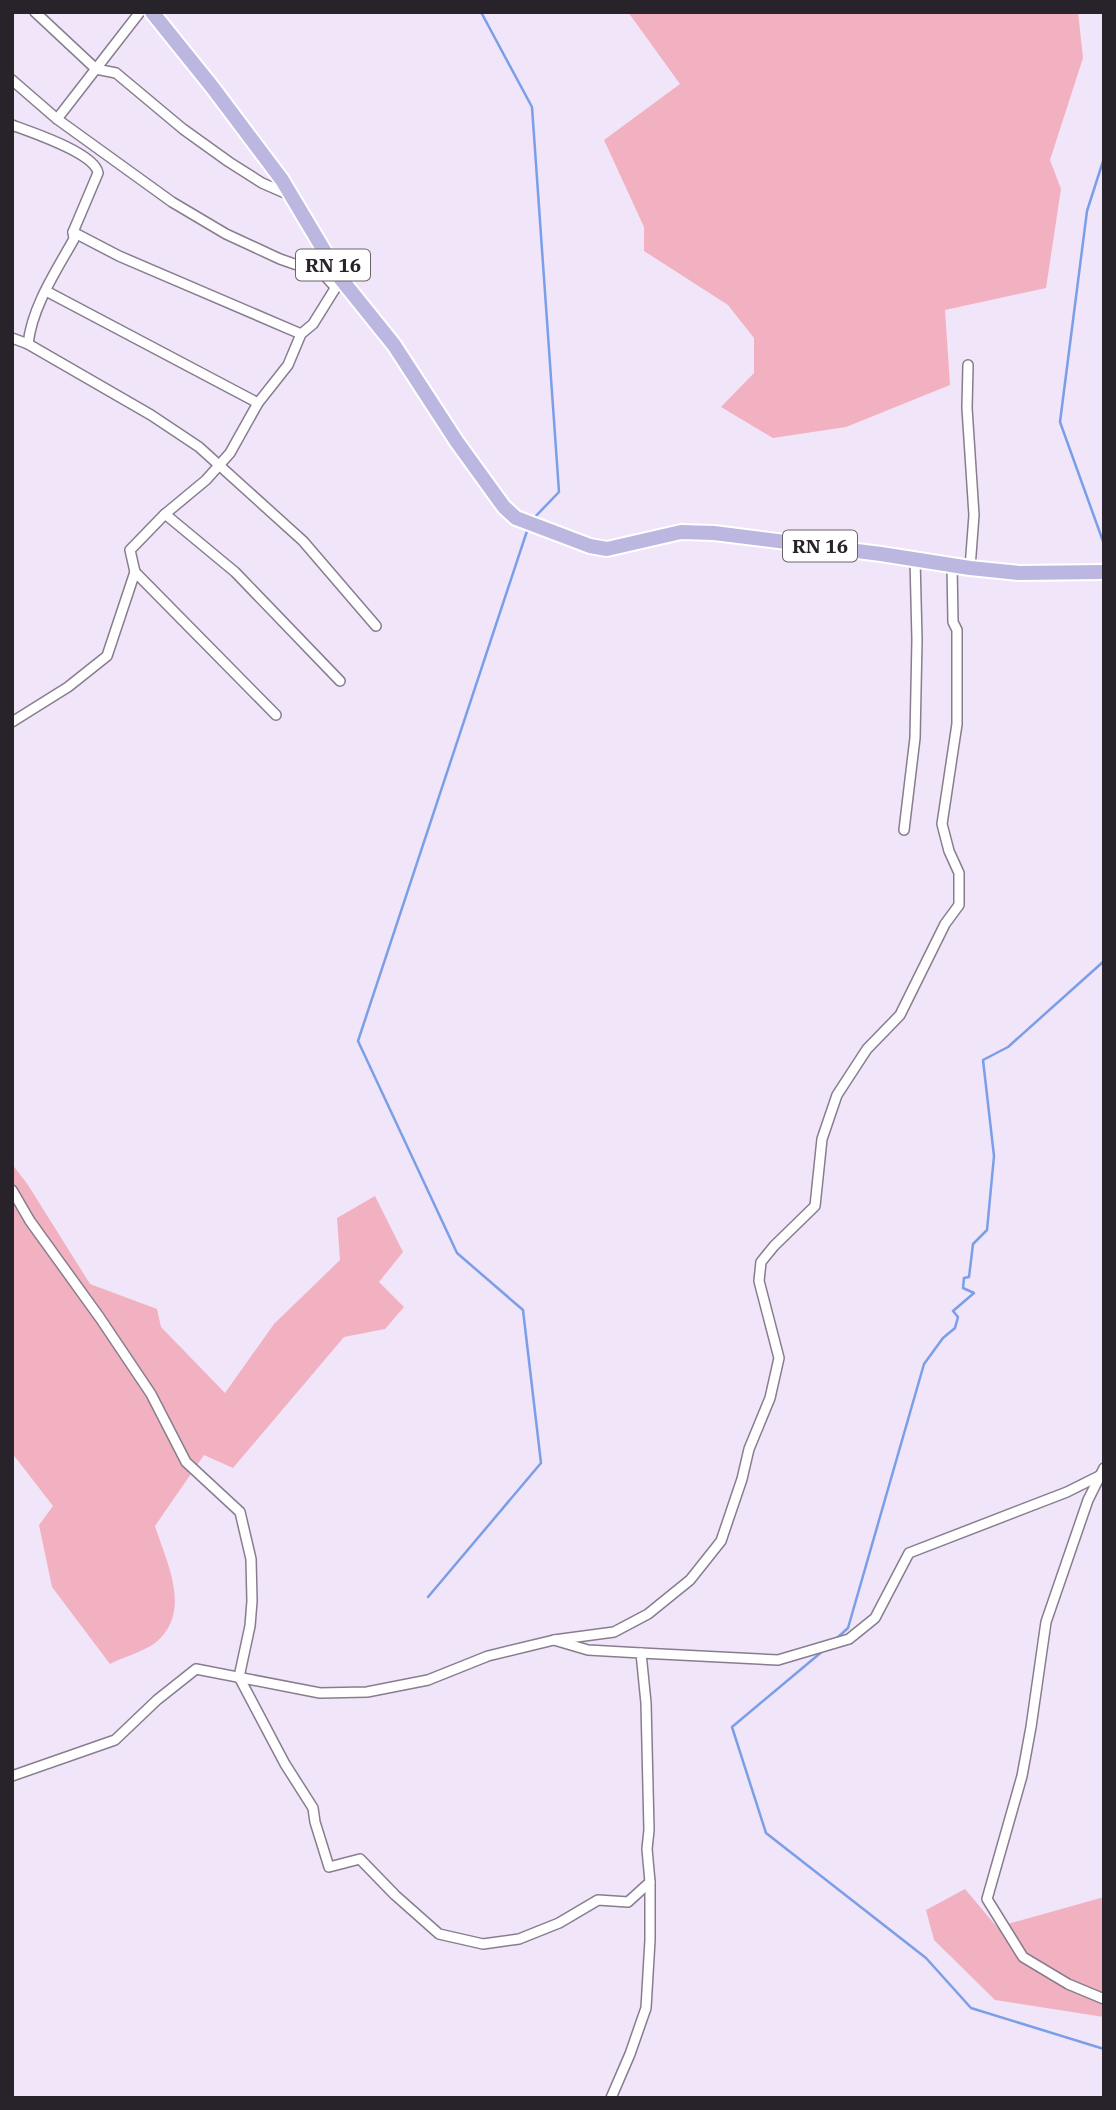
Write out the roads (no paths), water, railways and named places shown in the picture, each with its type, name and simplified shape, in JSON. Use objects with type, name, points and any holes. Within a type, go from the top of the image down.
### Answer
[{"type":"main road","name":"RN 16","points":[[152,12],[252,139],[293,196],[338,284],[394,345],[457,442],[504,507],[516,518],[590,547],[607,549],[681,532],[692,532],[766,539],[1020,573],[1103,573]]},
{"type":"street","points":[[35,12],[96,69],[117,73],[183,129],[229,162],[262,183],[293,196]]},
{"type":"street","points":[[57,119],[140,12]]},
{"type":"street","points":[[12,80],[57,119],[172,202],[226,234],[280,259],[323,274],[338,284],[313,324],[301,334],[288,365],[258,403],[230,453],[206,481],[165,514],[130,550],[135,572],[107,656],[68,687],[12,722]]},
{"type":"street","points":[[12,125],[67,148],[97,167],[95,184],[73,232],[74,239],[46,291],[30,331],[28,344]]},
{"type":"street","points":[[73,232],[119,256],[301,334]]},
{"type":"street","points":[[46,291],[258,403]]},
{"type":"street","points":[[12,338],[28,344],[151,415],[199,447],[303,541],[376,626]]},
{"type":"street","points":[[968,365],[967,408],[974,515],[970,568]]},
{"type":"street","points":[[165,514],[235,572],[340,681]]},
{"type":"street","points":[[904,830],[915,738],[915,559]]},
{"type":"street","points":[[12,1776],[115,1740],[157,1700],[196,1669],[320,1693],[367,1692],[428,1679],[488,1656],[554,1640],[614,1632],[648,1614],[690,1580],[721,1541],[742,1479],[748,1449],[770,1398],[779,1358],[759,1281],[761,1262],[815,1206],[822,1139],[837,1095],[867,1049],[900,1015],[945,925],[959,905],[959,873],[948,851],[942,824],[957,724],[957,630],[953,622],[953,565]]},
{"type":"street","points":[[135,572],[276,715]]},
{"type":"street","points":[[12,1190],[30,1221],[151,1394],[186,1462],[240,1512],[251,1559],[252,1601],[250,1626],[239,1677],[285,1764],[313,1808],[330,1867],[360,1859],[439,1934],[483,1944],[519,1939],[559,1923],[598,1899],[628,1902],[650,1882]]},
{"type":"street","points":[[554,1640],[588,1650],[778,1660],[849,1639],[875,1618],[909,1552],[1067,1492],[1102,1472]]},
{"type":"street","points":[[1102,1472],[1088,1500],[1046,1622],[1022,1776],[988,1899],[1023,1957],[1068,1984],[1104,1999]]},
{"type":"street","points":[[611,2098],[646,2008],[650,1882],[647,1849],[649,1830],[646,1703],[642,1653]]},
{"type":"waterway","points":[[481,12],[532,107],[559,492],[533,519]]},
{"type":"waterway","points":[[1104,158],[1087,211],[1060,422],[1104,544]]},
{"type":"waterway","points":[[428,1597],[541,1463],[523,1310],[457,1253],[358,1041],[528,528]]},
{"type":"waterway","points":[[837,1638],[848,1628],[924,1364],[943,1338],[955,1328],[958,1317],[953,1311],[974,1293],[963,1288],[964,1278],[969,1277],[973,1244],[987,1230],[994,1156],[983,1060],[1008,1047],[1104,961]]},
{"type":"waterway","points":[[824,1650],[732,1727],[766,1833],[926,1958],[971,2008],[1104,2049]]}]
